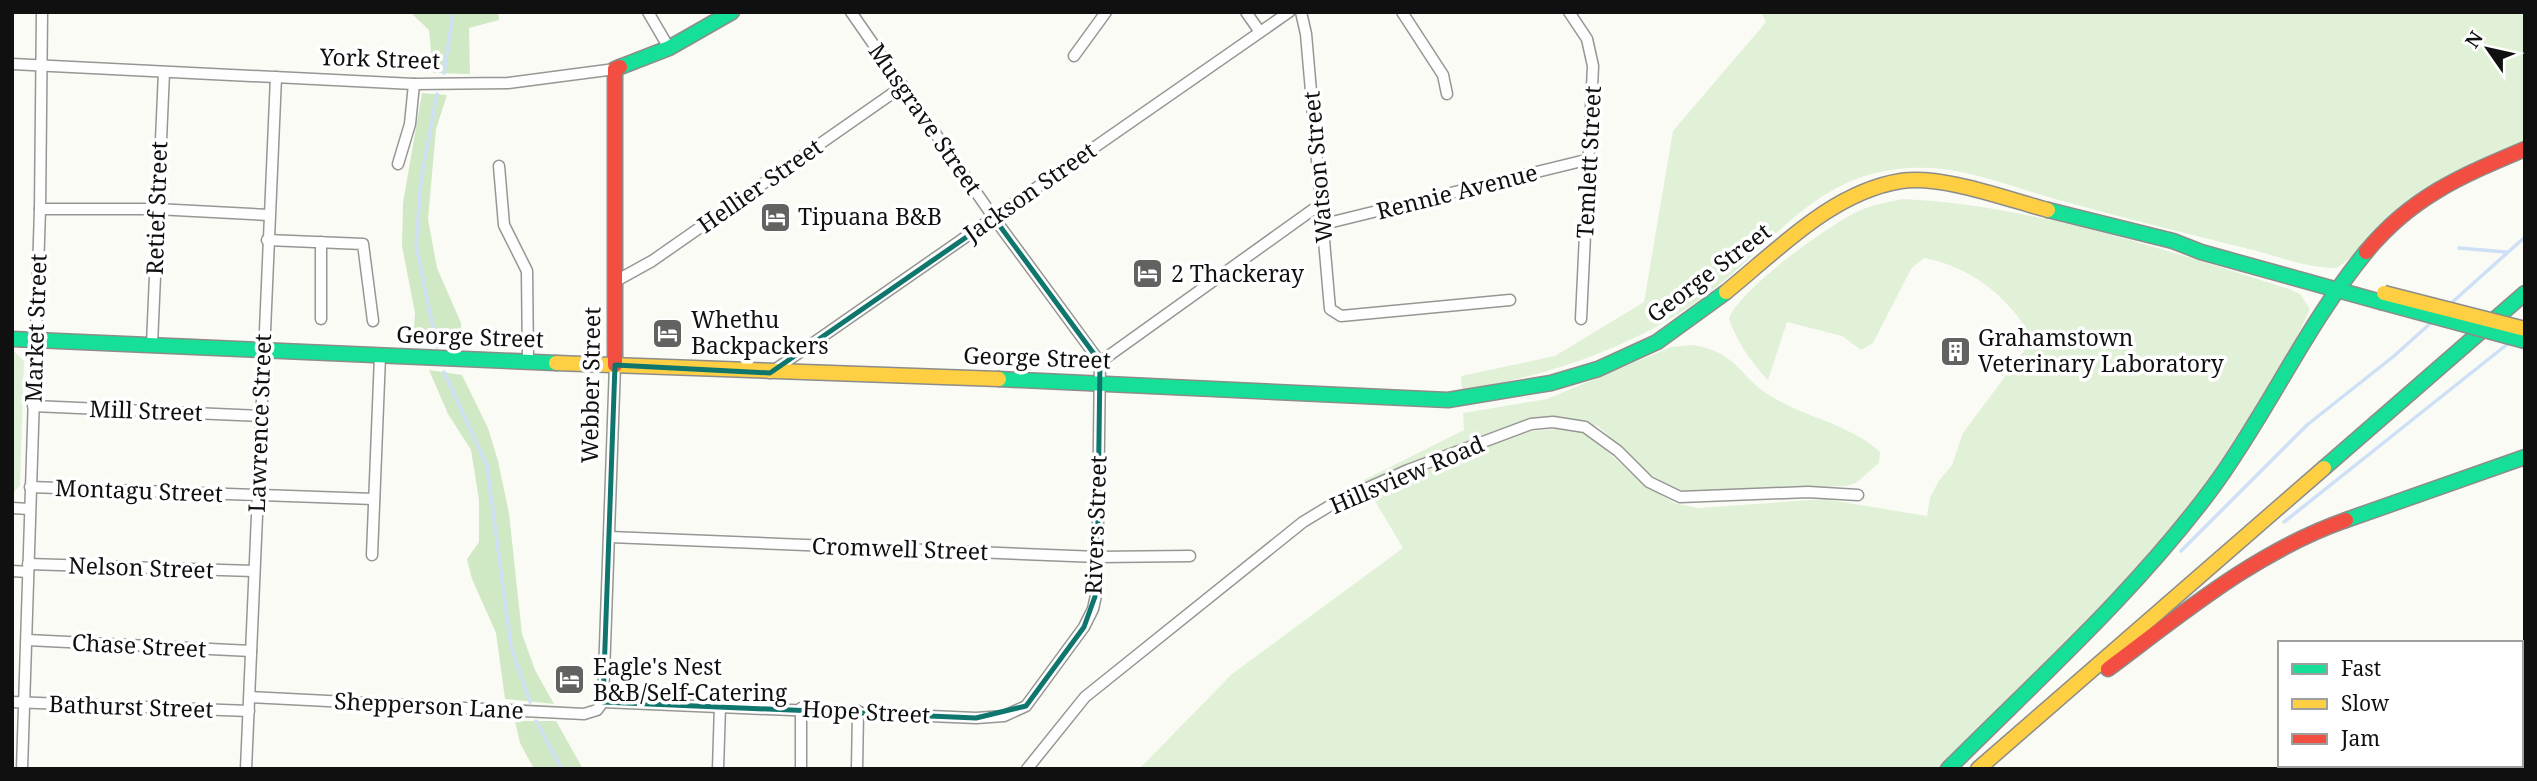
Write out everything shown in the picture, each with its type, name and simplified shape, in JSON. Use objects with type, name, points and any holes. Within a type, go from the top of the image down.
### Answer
[{"type":"main road","name":"York Street","points":[[615,69],[669,48],[732,12]]},
{"type":"main road","name":"Webber Street","points":[[615,69],[615,365]]},
{"type":"main road","points":[[1948,769],[2152,564],[2176,536],[2266,407],[2338,285],[2418,201],[2455,180],[2525,149]]},
{"type":"main road","name":"George Street","points":[[12,340],[770,373],[1099,382],[1448,400],[1538,386],[1598,369],[1657,342],[1712,304],[1811,222],[1854,195],[1902,181],[1943,183],[1998,196],[2174,241],[2201,252],[2383,297]]},
{"type":"main road","points":[[1978,769],[2525,293]]},
{"type":"main road","points":[[2383,297],[2525,329]]},
{"type":"main road","points":[[2383,297],[2525,341]]},
{"type":"main road","points":[[1978,769],[2224,582],[2326,527],[2525,457]]},
{"type":"street","name":"Market Street","points":[[22,769],[18,703],[27,640],[27,568],[40,209],[42,12]]},
{"type":"street","points":[[648,12],[669,48]]},
{"type":"street","name":"Musgrave Street","points":[[851,12],[994,218],[1100,362]]},
{"type":"street","points":[[1074,56],[1106,12]]},
{"type":"street","points":[[1246,12],[1260,32]]},
{"type":"street","name":"Jackson Street","points":[[770,373],[1289,12]]},
{"type":"street","name":"Watson Street","points":[[1301,12],[1306,34],[1324,224],[1328,300],[1334,314],[1341,316],[1510,300]]},
{"type":"street","points":[[1402,12],[1443,75],[1447,94]]},
{"type":"street","name":"Temlett Street","points":[[1569,12],[1587,39],[1592,53],[1590,159],[1581,319]]},
{"type":"street","name":"York Street","points":[[12,64],[414,85],[508,83],[615,69]]},
{"type":"street","name":"Retief Street","points":[[152,344],[164,72]]},
{"type":"street","name":"Lawrence Street","points":[[246,769],[276,77]]},
{"type":"street","points":[[398,164],[410,124],[414,85]]},
{"type":"street","name":"Hellier Street","points":[[614,282],[652,261],[903,86]]},
{"type":"street","name":"Rennie Avenue","points":[[1324,224],[1590,159]]},
{"type":"street","points":[[499,166],[504,225],[527,271],[528,362]]},
{"type":"street","points":[[1100,362],[1322,203]]},
{"type":"street","points":[[40,209],[156,209],[268,215]]},
{"type":"street","points":[[267,240],[361,243],[364,246],[373,321]]},
{"type":"street","points":[[321,242],[321,319]]},
{"type":"street","points":[[372,555],[380,356]]},
{"type":"street","name":"Rivers Street","points":[[1004,716],[1026,706],[1084,627],[1093,609],[1097,591],[1098,556],[1100,362]]},
{"type":"street","name":"Webber Street","points":[[603,702],[615,365]]},
{"type":"street","name":"Mill Street","points":[[33,406],[260,416]]},
{"type":"street","name":"Hillsview Road","points":[[1027,769],[1085,696],[1303,522],[1336,502],[1408,470],[1531,424],[1553,422],[1585,427],[1618,451],[1649,482],[1680,497],[1808,492],[1858,495]]},
{"type":"street","name":"Montagu Street","points":[[30,487],[374,499]]},
{"type":"street","points":[[12,508],[29,509]]},
{"type":"street","name":"Cromwell Street","points":[[610,537],[1098,556],[1189,556]]},
{"type":"street","name":"Nelson Street","points":[[12,571],[27,568],[254,571]]},
{"type":"street","name":"Chase Street","points":[[27,640],[251,651]]},
{"type":"street","name":"Shepperson Lane","points":[[250,696],[584,714],[597,710],[603,702]]},
{"type":"street","name":"Hope Street","points":[[603,702],[802,708],[976,718],[1004,716]]},
{"type":"street","name":"Bathurst Street","points":[[18,703],[249,711]]},
{"type":"street","points":[[718,769],[720,706]]},
{"type":"street","points":[[801,769],[802,708]]},
{"type":"street","points":[[857,769],[858,711]]},
{"type":"highlighted area","points":[[994,218],[1100,362],[1097,591],[1084,627],[1026,706],[976,718],[603,702],[615,365],[770,373]]},
{"type":"green space","points":[[410,12],[498,12],[499,20],[469,28],[470,74],[433,73],[429,30]]},
{"type":"green space","points":[[1761,12],[2525,12],[2525,142],[2478,162],[2337,268],[2293,262],[2079,206],[1966,173],[1929,168],[1878,172],[1849,182],[1800,212],[1710,292],[1653,328],[1592,356],[1560,367],[1462,391],[1461,376],[1555,356],[1644,302],[1673,131],[1766,22]]},
{"type":"green space","points":[[422,93],[447,95],[436,129],[428,219],[437,268],[461,323],[461,350],[413,343],[415,313],[402,246],[403,203]]},
{"type":"green space","points":[[1903,199],[2000,210],[2147,245],[2289,289],[2300,294],[2310,309],[2284,364],[2199,494],[2147,558],[1939,769],[1139,769],[1232,674],[1403,548],[1369,491],[1522,432],[1557,429],[1579,431],[1594,439],[1637,479],[1674,503],[1698,508],[1824,499],[1927,516],[1930,498],[1938,482],[1952,465],[1963,433],[2024,351],[2030,335],[1999,296],[1972,276],[1941,262],[1924,258],[1911,269],[1873,343],[1861,350],[1842,336],[1787,322],[1768,380],[1745,351],[1729,319],[1736,307],[1767,275],[1829,228],[1861,210]]},
{"type":"green space","points":[[1693,345],[1719,353],[1759,388],[1783,403],[1868,442],[1880,452],[1879,463],[1856,483],[1846,486],[1689,492],[1668,487],[1650,474],[1598,426],[1551,418],[1364,485],[1362,481],[1464,430],[1463,413],[1547,399],[1671,347]]},
{"type":"green space","points":[[12,349],[24,361],[20,485],[12,495]]},
{"type":"green space","points":[[429,370],[462,375],[488,428],[509,513],[522,634],[535,670],[554,704],[505,699],[496,633],[472,579],[467,559],[479,542],[479,500],[471,450],[448,414]]},
{"type":"green space","points":[[515,721],[556,721],[583,769],[534,769],[520,743]]},
{"type":"waterway","points":[[444,73],[453,12]]},
{"type":"waterway","points":[[437,94],[421,180],[416,245],[437,347]]},
{"type":"waterway","points":[[2448,306],[2525,237]]},
{"type":"waterway","points":[[2459,248],[2506,252]]},
{"type":"waterway","points":[[2181,551],[2307,425],[2394,356],[2433,321]]},
{"type":"waterway","points":[[2284,522],[2510,342]]},
{"type":"waterway","points":[[444,372],[487,466],[511,647],[530,702]]},
{"type":"waterway","points":[[536,721],[562,769]]},
{"type":"traffic: fast","points":[[620,67],[669,48],[732,12]]},
{"type":"traffic: fast","points":[[2048,210],[2173,241],[2201,252],[2381,302]]},
{"type":"traffic: fast","points":[[1948,769],[2086,633],[2183,525],[2233,458],[2325,309],[2366,252]]},
{"type":"traffic: fast","points":[[999,379],[1448,400],[1551,383],[1598,369],[1657,342],[1726,292]]},
{"type":"traffic: fast","points":[[2324,468],[2525,293]]},
{"type":"traffic: fast","points":[[2381,302],[2525,341]]},
{"type":"traffic: fast","points":[[12,339],[556,363]]},
{"type":"traffic: fast","points":[[2346,520],[2525,457]]},
{"type":"traffic: slow","points":[[1726,292],[1807,225],[1852,197],[1876,187],[1901,181],[1936,181],[2048,210]]},
{"type":"traffic: slow","points":[[2384,293],[2525,329]]},
{"type":"traffic: slow","points":[[556,363],[999,379]]},
{"type":"traffic: slow","points":[[1978,769],[2324,468]]},
{"type":"traffic: jam","points":[[615,365],[615,69],[620,67]]},
{"type":"traffic: jam","points":[[2366,252],[2401,216],[2419,202],[2458,179],[2525,149]]},
{"type":"traffic: jam","points":[[2108,669],[2193,605],[2251,566],[2282,548],[2346,520]]},
{"type":"place","name":"Tipuana B&B","points":[[775,217]]},
{"type":"place","name":"2 Thackeray","points":[[1148,274]]},
{"type":"place","name":"Whethu Backpackers","points":[[668,333]]},
{"type":"place","name":"Grahamstown Veterinary Laboratory","points":[[1955,351]]},
{"type":"place","name":"Eagle's Nest B&B/Self-Catering","points":[[570,680]]}]
